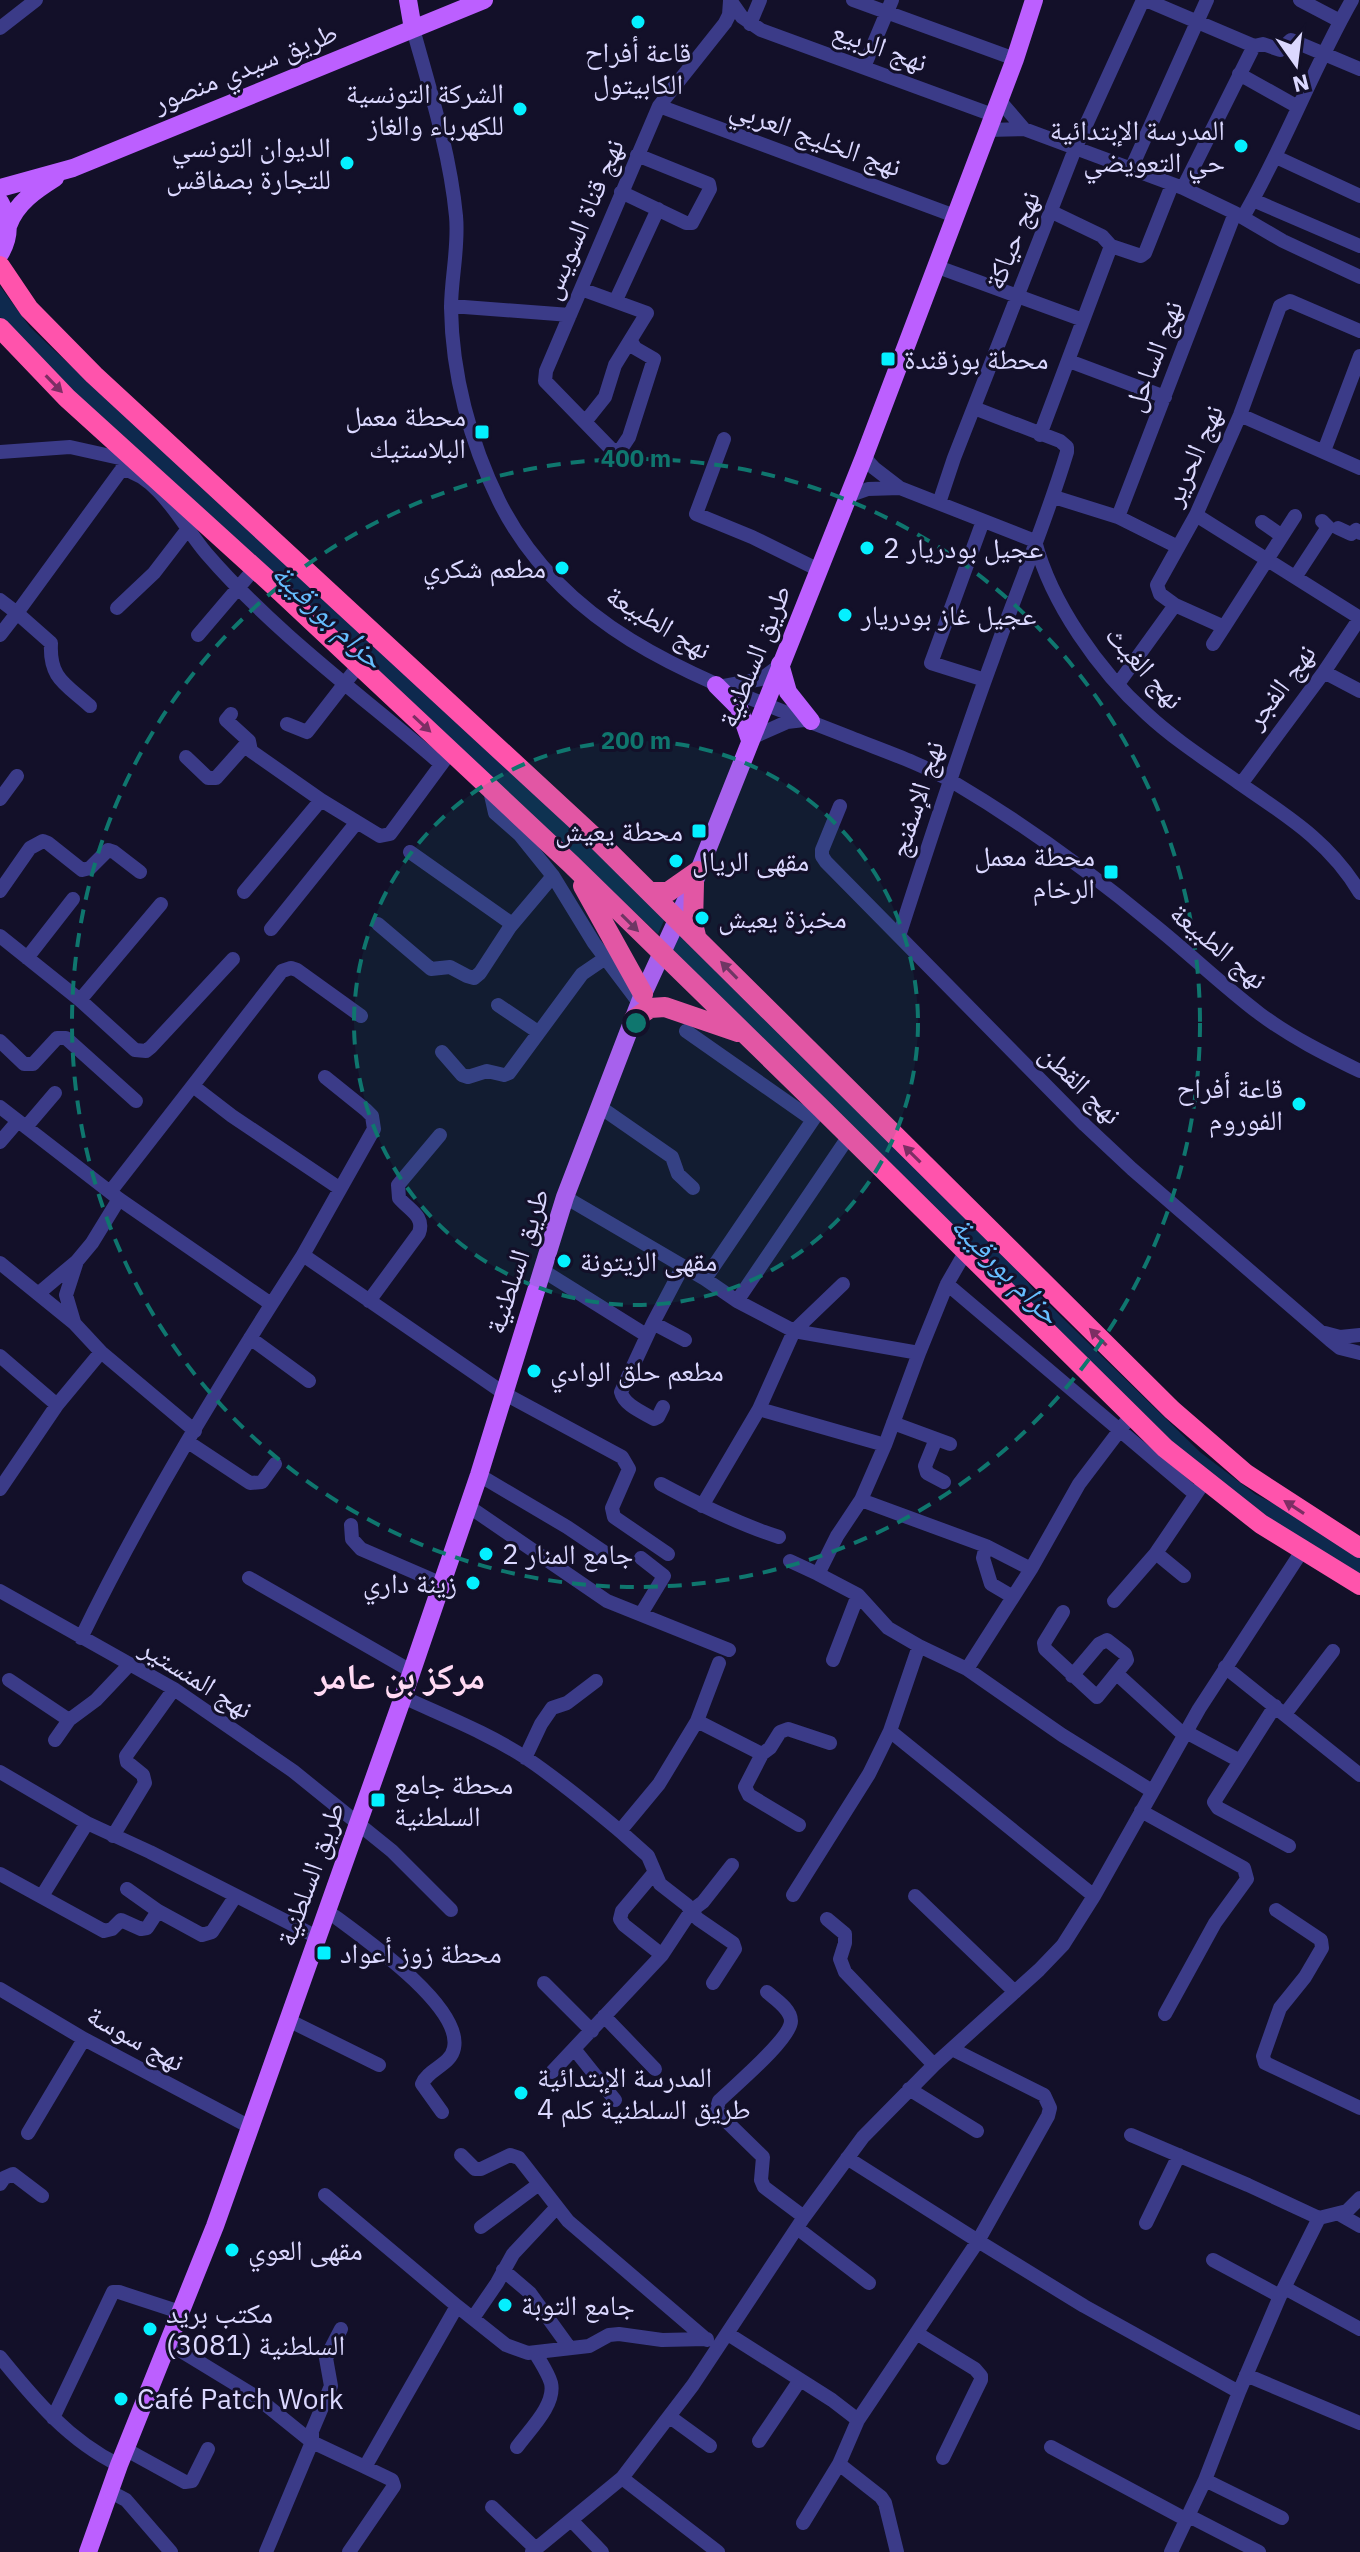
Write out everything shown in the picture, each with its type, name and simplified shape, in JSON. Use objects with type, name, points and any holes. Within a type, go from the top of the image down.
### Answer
[{"type":"highway","points":[[0,266],[29,309],[94,375],[651,892],[1187,1425],[1246,1474],[1360,1548]]},
{"type":"highway","points":[[0,328],[125,461],[255,568],[359,665],[446,758],[489,786],[746,1034],[817,1114],[849,1136],[966,1251],[1126,1423],[1200,1488],[1360,1585]]},
{"type":"highway","points":[[573,866],[639,1006],[665,1007],[746,1034]]},
{"type":"highway","points":[[651,892],[663,893],[696,877]]},
{"type":"highway","points":[[696,877],[692,916],[696,936]]},
{"type":"main road","points":[[408,0],[413,29]]},
{"type":"main road","name":"طريق سيدي منصور","points":[[0,188],[73,168],[484,0]]},
{"type":"main road","name":"طريق السلطنية","points":[[88,2552],[122,2457],[215,2226],[403,1697],[479,1475],[565,1197],[639,1006],[696,877],[864,457],[1015,59],[1034,0]]},
{"type":"main road","name":"طريق سيدي منصور","points":[[8,226],[13,212],[20,205],[73,168]]},
{"type":"main road","points":[[0,202],[8,226],[0,254]]},
{"type":"main road","points":[[780,665],[788,692],[809,721]]},
{"type":"main road","points":[[719,686],[739,708],[751,739]]},
{"type":"street","points":[[0,28],[36,0]]},
{"type":"street","points":[[730,1],[750,24],[760,0]]},
{"type":"street","points":[[853,0],[890,6],[1015,59]]},
{"type":"street","points":[[1145,0],[1254,46],[1263,44],[1280,50],[1291,40],[1360,69]]},
{"type":"street","name":"نهج حياكة","points":[[939,503],[1075,149],[1145,0]]},
{"type":"street","points":[[1131,169],[1207,0]]},
{"type":"street","points":[[1300,0],[1340,21]]},
{"type":"street","name":"نهج الساحل","points":[[1118,517],[1239,215],[1253,200],[1276,157],[1352,0]]},
{"type":"street","name":"نهج قناة السويس","points":[[631,341],[635,348],[654,359],[629,437],[621,449],[613,451],[545,381],[546,371],[659,106],[725,23],[730,1]]},
{"type":"street","points":[[864,67],[890,6]]},
{"type":"street","name":"نهج الربيع","points":[[750,24],[993,115]]},
{"type":"street","name":"نهج الطبيعة","points":[[413,29],[455,204],[457,232],[451,306],[453,343],[469,426],[489,478],[520,536],[569,594],[599,620],[657,656],[719,686],[901,757],[949,780],[1090,874],[1263,1016],[1318,1051],[1360,1071]]},
{"type":"street","points":[[1052,212],[1102,236],[1111,246],[1139,256],[1145,253],[1254,46]]},
{"type":"street","points":[[1239,74],[1298,107]]},
{"type":"street","name":"نهج الخليج العربي","points":[[659,106],[955,216]]},
{"type":"street","points":[[993,115],[1024,129]]},
{"type":"street","points":[[993,115],[1178,187],[1360,277]]},
{"type":"street","points":[[621,192],[686,223],[692,223],[710,189],[709,184],[637,155]]},
{"type":"street","points":[[1276,157],[1360,196]]},
{"type":"street","points":[[1253,200],[1360,246]]},
{"type":"street","points":[[616,300],[658,209]]},
{"type":"street","points":[[974,408],[1040,435],[1111,246]]},
{"type":"street","points":[[935,266],[1083,320]]},
{"type":"street","points":[[581,289],[647,313],[615,365],[605,397],[585,422]]},
{"type":"street","name":"نهج الحرير","points":[[1175,605],[1160,594],[1157,585],[1196,515],[1240,415],[1280,306],[1290,301],[1360,331]]},
{"type":"street","points":[[451,306],[570,315]]},
{"type":"street","points":[[1324,451],[1360,356]]},
{"type":"street","points":[[1069,361],[1165,397]]},
{"type":"street","points":[[1240,415],[1360,468]]},
{"type":"street","name":"نهج الإسفنج","points":[[899,936],[949,780],[1035,541],[1054,497],[1067,447],[1060,441],[1040,435]]},
{"type":"street","points":[[724,439],[696,514],[819,570]]},
{"type":"street","points":[[0,452],[70,447],[125,461],[161,495],[237,589],[345,684],[446,758],[390,834],[380,836],[321,800],[251,751],[249,741],[226,720],[231,714]]},
{"type":"street","points":[[864,457],[900,488],[1035,541]]},
{"type":"street","points":[[0,635],[125,461]]},
{"type":"street","points":[[848,496],[868,489],[900,488]]},
{"type":"street","points":[[1054,497],[1118,517],[1178,547]]},
{"type":"street","points":[[1196,515],[1360,618]]},
{"type":"street","points":[[1213,644],[1295,516]]},
{"type":"street","points":[[983,521],[931,663],[985,680]]},
{"type":"street","points":[[1296,576],[1328,527],[1322,521]]},
{"type":"street","points":[[1262,522],[1282,536]]},
{"type":"street","points":[[1338,528],[1351,534],[1356,530],[1360,533]]},
{"type":"street","points":[[117,608],[154,573],[187,530]]},
{"type":"street","name":"نهج الغيث","points":[[1035,541],[1040,561],[1057,596],[1092,652],[1118,684],[1161,726],[1297,823],[1340,862],[1360,893]]},
{"type":"street","points":[[198,635],[255,568]]},
{"type":"street","points":[[0,600],[51,643],[50,658],[56,676],[90,706]]},
{"type":"street","points":[[1118,684],[1175,605],[1224,627]]},
{"type":"street","name":"نهج الفجر","points":[[1241,784],[1360,618]]},
{"type":"street","points":[[287,724],[307,732],[359,665]]},
{"type":"street","points":[[719,686],[761,679],[780,665]]},
{"type":"street","points":[[1324,672],[1360,691]]},
{"type":"street","points":[[751,739],[787,722],[809,721]]},
{"type":"street","points":[[186,757],[208,778],[216,778],[249,741]]},
{"type":"street","points":[[0,799],[17,776]]},
{"type":"street","points":[[489,786],[495,813],[520,835],[553,876],[604,959],[639,1006]]},
{"type":"street","points":[[244,892],[321,800]]},
{"type":"street","name":"نهج القطن","points":[[840,806],[822,856],[1009,1050],[1122,1160],[1340,1348],[1360,1353]]},
{"type":"street","points":[[271,929],[357,822]]},
{"type":"street","points":[[0,891],[30,848],[43,841],[82,870],[90,868],[108,850],[140,872]]},
{"type":"street","points":[[410,852],[512,924]]},
{"type":"street","points":[[562,890],[573,866]]},
{"type":"street","points":[[378,924],[431,969],[450,967],[470,978],[478,976],[512,924],[553,876]]},
{"type":"street","points":[[27,958],[73,899]]},
{"type":"street","points":[[80,1000],[161,904]]},
{"type":"street","points":[[0,936],[80,1000],[135,1050],[146,1051],[233,959]]},
{"type":"street","points":[[442,1052],[462,1075],[468,1077],[487,1071],[504,1075],[509,1073],[582,974],[604,959]]},
{"type":"street","points":[[39,1293],[77,1261],[92,1243],[115,1196],[193,1086],[287,968],[297,970],[361,1016]]},
{"type":"street","points":[[498,1005],[538,1032]]},
{"type":"street","points":[[686,1031],[817,1114],[705,1279]]},
{"type":"street","points":[[0,1041],[24,1064],[33,1064],[57,1038],[66,1038],[136,1101]]},
{"type":"street","points":[[81,1638],[116,1566],[371,1137],[374,1122],[366,1110],[325,1077]]},
{"type":"street","points":[[193,1086],[339,1188]]},
{"type":"street","points":[[0,1142],[55,1093]]},
{"type":"street","points":[[0,1107],[115,1196],[271,1304]]},
{"type":"street","points":[[600,1107],[672,1157],[678,1174],[693,1188]]},
{"type":"street","points":[[369,1301],[419,1233],[422,1225],[419,1218],[399,1198],[398,1185],[440,1135]]},
{"type":"street","points":[[737,1301],[849,1136]]},
{"type":"street","points":[[565,1197],[737,1301],[794,1331],[919,1353]]},
{"type":"street","points":[[818,1574],[837,1536],[861,1500],[947,1284],[966,1251]]},
{"type":"street","points":[[303,1255],[505,1394],[622,1457],[629,1469],[612,1508],[614,1517],[668,1554]]},
{"type":"street","points":[[74,1323],[66,1295],[77,1261]]},
{"type":"street","points":[[1,1267],[39,1293],[74,1323],[192,1436],[250,1483],[262,1482],[275,1464]]},
{"type":"street","points":[[663,1407],[654,1419],[628,1403],[621,1392],[682,1268]]},
{"type":"street","points":[[542,1270],[650,1329],[685,1340]]},
{"type":"street","points":[[702,1506],[759,1409],[794,1331],[843,1284]]},
{"type":"street","points":[[947,1284],[1048,1371],[1126,1423],[1079,1484],[1031,1569],[967,1669]]},
{"type":"street","points":[[1321,1332],[1340,1337],[1360,1335]]},
{"type":"street","points":[[250,1338],[309,1381]]},
{"type":"street","points":[[0,1489],[57,1405],[101,1352]]},
{"type":"street","points":[[0,1356],[57,1405]]},
{"type":"street","points":[[759,1409],[885,1445]]},
{"type":"street","points":[[893,1423],[943,1442],[925,1466],[927,1473],[944,1482]]},
{"type":"street","points":[[479,1475],[604,1552]]},
{"type":"street","points":[[661,1484],[750,1528],[779,1537]]},
{"type":"street","points":[[1114,1601],[1156,1553],[1200,1488]]},
{"type":"street","points":[[861,1500],[986,1546],[1031,1569]]},
{"type":"street","points":[[468,1506],[607,1601],[729,1650]]},
{"type":"street","points":[[351,1525],[352,1539],[361,1549],[442,1584]]},
{"type":"street","points":[[986,1546],[983,1558],[991,1584],[1013,1597]]},
{"type":"street","points":[[492,2507],[534,2550],[622,2478],[670,2417],[712,2344],[728,2334],[800,2223],[847,2158],[909,2089],[1053,1957],[1071,1934],[1225,1667],[1302,1551]]},
{"type":"street","points":[[1156,1553],[1184,1576]]},
{"type":"street","points":[[641,1558],[664,1576],[641,1614]]},
{"type":"street","points":[[790,1561],[858,1595],[888,1628],[967,1669],[1062,1735],[1152,1791]]},
{"type":"street","points":[[249,1578],[411,1671]]},
{"type":"street","points":[[833,1660],[858,1595]]},
{"type":"street","name":"نهج المنستير","points":[[2,1597],[174,1689],[293,1771],[392,1851],[451,1910]]},
{"type":"street","points":[[1063,1612],[1044,1643],[1045,1649],[1072,1676],[1097,1697],[1127,1660],[1125,1654],[1107,1640],[1099,1644],[1072,1676]]},
{"type":"street","points":[[793,1895],[869,1774],[890,1731],[919,1646]]},
{"type":"street","points":[[1289,1846],[1218,1808],[1214,1802],[1240,1761],[1280,1710],[1333,1651]]},
{"type":"street","points":[[620,1831],[659,1784],[697,1721],[719,1663]]},
{"type":"street","points":[[55,1740],[69,1720],[96,1700],[130,1664]]},
{"type":"street","points":[[1225,1667],[1360,1775]]},
{"type":"street","points":[[1117,1674],[1185,1734],[1240,1761]]},
{"type":"street","points":[[9,1680],[69,1720]]},
{"type":"street","points":[[525,1758],[552,1708],[567,1703],[596,1681]]},
{"type":"street","points":[[113,1836],[145,1783],[143,1775],[127,1762],[126,1756],[174,1689]]},
{"type":"street","points":[[403,1697],[525,1758],[581,1799],[648,1856],[660,1884],[687,1905],[698,1919],[733,1943],[735,1949],[713,1983]]},
{"type":"street","points":[[697,1721],[762,1754]]},
{"type":"street","points":[[799,1825],[749,1795],[745,1787],[762,1754],[780,1732],[788,1729],[830,1743]]},
{"type":"street","points":[[890,1731],[1094,1896]]},
{"type":"street","points":[[0,1772],[87,1823],[317,1937]]},
{"type":"street","points":[[1141,1811],[1244,1868],[1247,1879],[1215,1923],[1165,2014]]},
{"type":"street","points":[[42,1896],[87,1823]]},
{"type":"street","points":[[552,2072],[662,1955],[691,1911],[703,1902],[732,1865]]},
{"type":"street","points":[[654,1873],[622,1911],[620,1919],[662,1955]]},
{"type":"street","points":[[0,1874],[104,1931],[112,1929],[121,1920],[141,1929],[147,1928],[158,1911]]},
{"type":"street","points":[[127,1889],[158,1911],[202,1935],[212,1932],[235,1897]]},
{"type":"street","points":[[915,1896],[1015,1992]]},
{"type":"street","points":[[326,1910],[398,1965],[440,2005],[455,2036],[453,2053],[422,2084],[442,2112]]},
{"type":"street","points":[[1276,1910],[1321,1940],[1322,1948],[1305,1977],[1280,2008],[1263,2056],[1265,2063],[1360,2108]]},
{"type":"street","points":[[827,1919],[845,1934],[840,1959],[845,1972],[934,2065]]},
{"type":"street","points":[[544,1983],[592,2031]]},
{"type":"street","name":"نهج سوسة","points":[[0,1989],[84,2039],[250,2127]]},
{"type":"street","points":[[767,1992],[787,2011],[791,2021],[789,2027],[772,2050],[719,2101],[717,2108],[723,2118],[763,2157],[761,2180],[764,2187],[869,2283]]},
{"type":"street","points":[[604,2016],[655,2069]]},
{"type":"street","points":[[288,2020],[379,2065]]},
{"type":"street","points":[[28,2133],[84,2039]]},
{"type":"street","points":[[803,2523],[839,2464],[858,2420],[978,2241],[1048,2116],[1050,2108],[1044,2095],[1036,2089],[952,2049]]},
{"type":"street","points":[[575,2050],[615,2100]]},
{"type":"street","points":[[909,2089],[977,2131]]},
{"type":"street","points":[[1131,2135],[1319,2218],[1339,2214],[1360,2198]]},
{"type":"street","points":[[461,2155],[475,2169],[510,2155],[516,2156],[568,2221],[712,2344]]},
{"type":"street","points":[[1146,2223],[1179,2155]]},
{"type":"street","points":[[847,2158],[1072,2299],[1239,2392]]},
{"type":"street","points":[[0,2184],[13,2174],[42,2196]]},
{"type":"street","points":[[481,2227],[539,2184]]},
{"type":"street","points":[[325,2195],[506,2345],[523,2352],[536,2354],[589,2346],[609,2335],[619,2334],[712,2344]]},
{"type":"street","points":[[473,2318],[513,2254],[557,2207]]},
{"type":"street","points":[[1339,2214],[1360,2226]]},
{"type":"street","points":[[1171,2552],[1205,2480],[1246,2375],[1319,2218]]},
{"type":"street","points":[[1213,2260],[1360,2329]]},
{"type":"street","points":[[503,2270],[530,2293],[569,2347]]},
{"type":"street","points":[[53,2418],[113,2292],[180,2312]]},
{"type":"street","points":[[365,2467],[457,2306]]},
{"type":"street","points":[[266,2552],[312,2442],[312,2431],[331,2386],[326,2358],[341,2329]]},
{"type":"street","points":[[728,2334],[858,2420]]},
{"type":"street","points":[[918,2334],[975,2369],[981,2376],[943,2458]]},
{"type":"street","points":[[168,2343],[255,2396],[312,2442],[393,2481],[394,2486],[349,2552]]},
{"type":"street","points":[[517,2447],[552,2394],[550,2380],[536,2354]]},
{"type":"street","points":[[0,2357],[53,2418],[96,2454],[122,2457],[185,2482],[192,2481],[208,2449]]},
{"type":"street","points":[[1246,2375],[1360,2423]]},
{"type":"street","points":[[759,2441],[800,2380]]},
{"type":"street","points":[[670,2417],[710,2446]]},
{"type":"street","points":[[1051,2447],[1259,2552]]},
{"type":"street","points":[[839,2464],[885,2503],[897,2552]]},
{"type":"street","points":[[622,2478],[718,2552]]},
{"type":"street","points":[[1205,2480],[1282,2518]]},
{"type":"street","points":[[109,2491],[126,2500],[171,2552]]},
{"type":"street","points":[[571,2520],[602,2552]]},
{"type":"water","name":"حزام بورقيبة","points":[[0,286],[30,327],[54,350],[666,916],[658,934],[22,344],[0,317]]},
{"type":"water","name":"حزام بورقيبة","points":[[679,934],[996,1242],[1033,1289],[1200,1452],[1255,1494],[1360,1554],[1360,1577],[1298,1541],[1174,1444],[673,950]]},
{"type":"place","name":"قاعة أفراح الكابيتول","points":[[638,22]]},
{"type":"place","name":"الشركة التونسية للكهرباء والغاز","points":[[520,109]]},
{"type":"place","name":"المدرسة الإبتدائية حي التعويضي","points":[[1241,146]]},
{"type":"place","name":"الديوان التونسي للتجارة بصفاقس","points":[[347,163]]},
{"type":"place","name":"محطة بوزقندة","points":[[888,359]]},
{"type":"place","name":"محطة معمل البلاستيك","points":[[482,432]]},
{"type":"place","name":"عجيل بودريار 2","points":[[867,548]]},
{"type":"place","name":"مطعم شكري","points":[[562,568]]},
{"type":"place","name":"عجيل غاز بودريار","points":[[845,615]]},
{"type":"place","name":"محطة يعيش","points":[[699,831]]},
{"type":"place","name":"مقهى الريال","points":[[676,861]]},
{"type":"place","name":"محطة معمل الرخام","points":[[1111,872]]},
{"type":"place","name":"مخبزة يعيش","points":[[702,918]]},
{"type":"place","name":"قاعة أفراح الفوروم","points":[[1299,1104]]},
{"type":"place","name":"مقهى الزيتونة","points":[[564,1261]]},
{"type":"place","name":"مطعم حلق الوادي","points":[[534,1371]]},
{"type":"place","name":"جامع المنار 2","points":[[486,1554]]},
{"type":"place","name":"زينة داري","points":[[473,1583]]},
{"type":"place","name":"محطة جامع السلطنية","points":[[378,1800]]},
{"type":"place","name":"محطة زوز أعواد","points":[[324,1953]]},
{"type":"place","name":"المدرسة الإبتدائية طريق السلطنية كلم 4","points":[[521,2093]]},
{"type":"place","name":"مقهى العوي","points":[[232,2250]]},
{"type":"place","name":"جامع التوبة","points":[[505,2305]]},
{"type":"place","name":"مكتب بريد السلطنية (3081)","points":[[150,2329]]},
{"type":"place","name":"Café Patch Work","points":[[121,2399]]},
{"type":"district","name":"مركز بن عامر","points":[[400,1676]]}]
